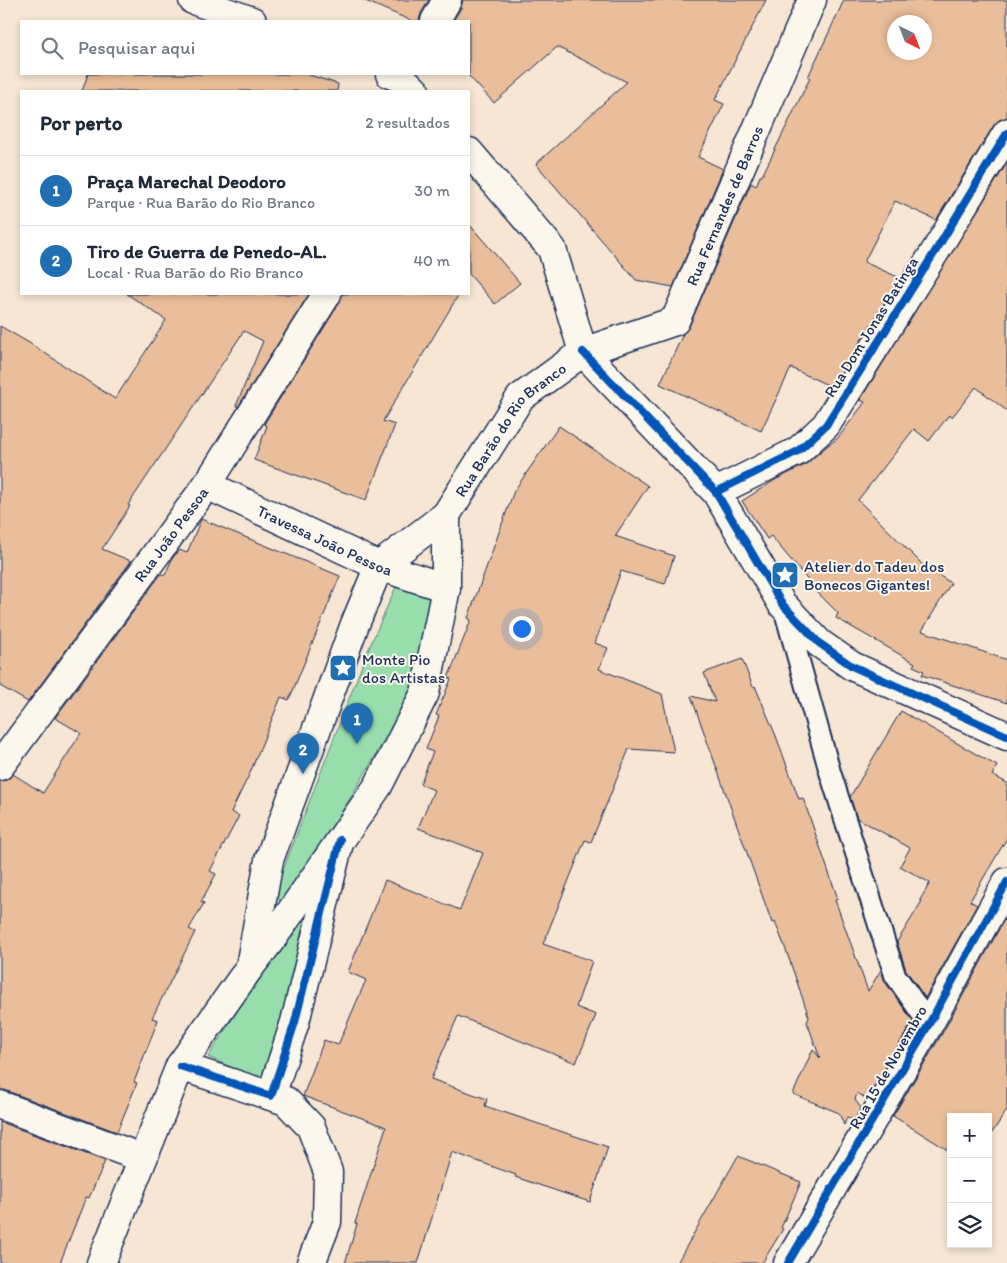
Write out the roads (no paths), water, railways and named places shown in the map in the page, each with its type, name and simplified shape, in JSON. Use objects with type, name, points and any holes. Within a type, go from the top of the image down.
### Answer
[{"type":"main road","points":[[193,0],[249,20]]},
{"type":"main road","points":[[436,20],[447,0]]},
{"type":"main road","name":"Rua Fernandes de Barros","points":[[583,352],[675,321],[812,0]]},
{"type":"main road","name":"Rua Dom Jonas Batinga","points":[[716,492],[798,451],[826,425],[1007,133]]},
{"type":"main road","points":[[470,153],[552,249],[583,352],[716,492],[782,604],[819,643],[852,666],[1007,736]]},
{"type":"main road","name":"Rua João Pessoa","points":[[0,766],[207,485],[326,295]]},
{"type":"main road","name":"Rua Barão do Rio Branco","points":[[250,967],[268,860],[355,624],[379,566],[446,515],[520,398],[583,352]]},
{"type":"main road","name":"Travessa João Pessoa","points":[[207,485],[379,566],[446,588]]},
{"type":"main road","name":"Rua Barão do Rio Branco","points":[[101,1263],[180,1066],[274,936],[378,786],[425,693],[446,588],[446,515]]},
{"type":"main road","points":[[271,1096],[295,1022],[340,840]]},
{"type":"main road","name":"Rua 15 de Novembro","points":[[788,1263],[929,1024],[1007,882]]},
{"type":"main road","points":[[180,1066],[286,1101],[311,1127],[328,1172],[327,1222],[311,1263]]},
{"type":"main road","points":[[0,1104],[142,1158]]},
{"type":"lane","points":[[782,604],[830,772],[895,975],[929,1024]]},
{"type":"place","name":"Atelier do Tadeu dos Bonecos Gigantes!","points":[[785,575]]},
{"type":"place","name":"Monte Pio dos Artistas","points":[[343,668]]},
{"type":"place","name":"Praça Marechal Deodoro","points":[[357,744]]},
{"type":"place","name":"Tiro de Guerra de Penedo-AL.","points":[[303,774]]}]
